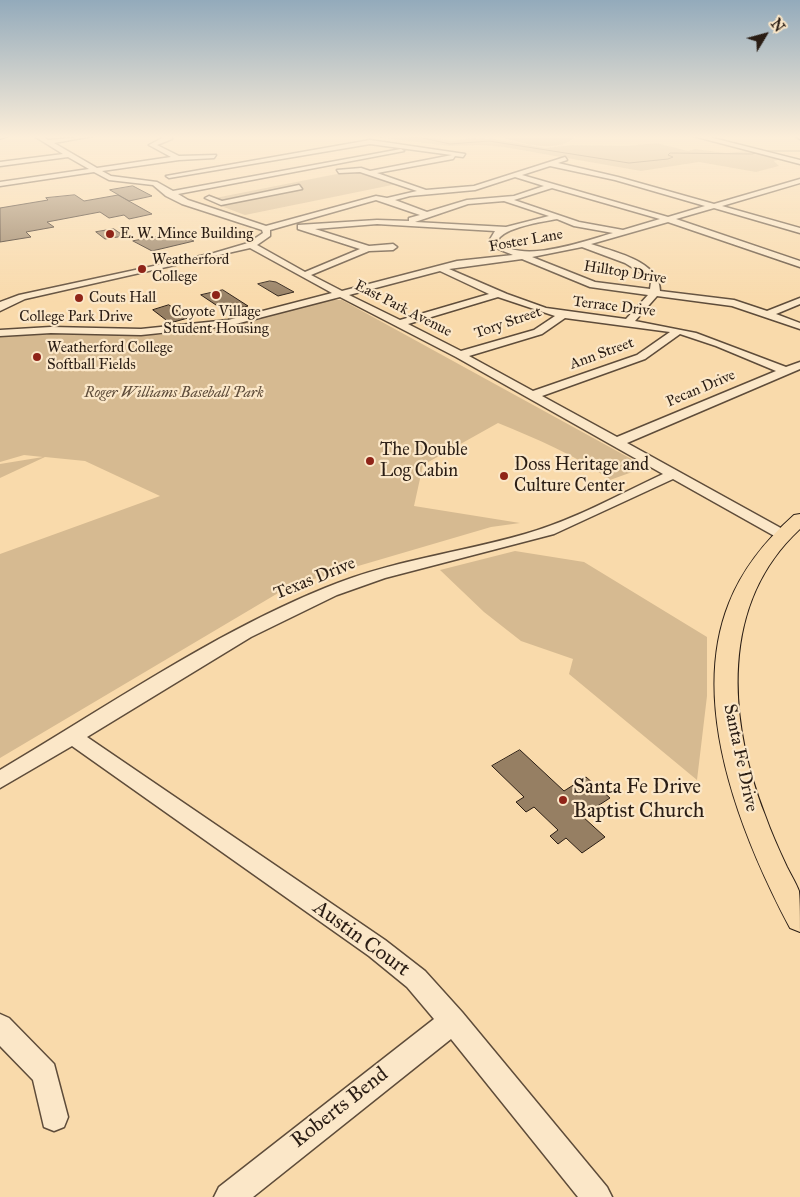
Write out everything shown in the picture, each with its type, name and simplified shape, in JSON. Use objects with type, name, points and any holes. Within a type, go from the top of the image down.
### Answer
[{"type":"main road","name":"Santa Fe Drive","points":[[791,527],[766,554],[750,578],[736,612],[728,663],[727,702],[740,774],[754,822],[800,919]]},
{"type":"street","points":[[166,192],[185,202],[266,229],[290,224],[376,198],[387,200],[427,215]]},
{"type":"street","points":[[169,194],[180,192]]},
{"type":"street","points":[[185,202],[239,192]]},
{"type":"street","points":[[209,198],[220,203],[275,192]]},
{"type":"street","points":[[387,200],[426,192]]},
{"type":"street","points":[[405,224],[427,215],[480,200],[525,196],[537,192]]},
{"type":"street","points":[[573,192],[667,220],[800,264]]},
{"type":"street","points":[[662,192],[800,231]]},
{"type":"street","name":"Foster Lane","points":[[342,294],[440,268],[582,244],[763,192]]},
{"type":"street","points":[[503,199],[558,216],[582,226],[623,232]]},
{"type":"street","points":[[301,227],[352,222],[506,229],[558,216]]},
{"type":"street","points":[[290,224],[368,249]]},
{"type":"street","points":[[2,323],[4,314],[22,297],[215,255],[251,245],[267,234],[266,229]]},
{"type":"street","name":"Hilltop Drive","points":[[506,229],[497,233],[493,241],[496,245],[593,285],[734,304],[800,326]]},
{"type":"street","points":[[582,244],[646,269],[653,275],[657,284],[655,292]]},
{"type":"street","name":"East Park Avenue","points":[[251,245],[304,275],[532,395],[672,474],[791,527]]},
{"type":"street","points":[[304,275],[368,249],[393,247]]},
{"type":"street","name":"Terrace Drive","points":[[440,268],[498,294],[563,315],[678,331],[725,346],[786,371]]},
{"type":"street","name":"Ann Street","points":[[629,323],[633,314],[655,292]]},
{"type":"street","name":"College Park Drive","points":[[2,323],[51,330],[152,331],[187,329],[228,323],[342,294]]},
{"type":"street","points":[[399,324],[498,294]]},
{"type":"street","points":[[768,314],[800,301]]},
{"type":"street","name":"Tory Street","points":[[460,356],[538,332],[563,315]]},
{"type":"street","name":"Ann Street","points":[[532,395],[641,356],[678,331]]},
{"type":"street","name":"Pecan Drive","points":[[615,443],[800,365]]},
{"type":"street","name":"Texas Drive","points":[[0,780],[73,737],[188,663],[288,610],[333,590],[384,573],[533,536],[576,520],[672,474]]},
{"type":"street","name":"Austin Court","points":[[73,737],[377,948],[416,979],[453,1021],[597,1197]]},
{"type":"street","name":"Roberts Bend","points":[[228,1197],[453,1021]]},
{"type":"street","points":[[0,1027],[45,1073],[54,1116]]},
{"type":"green space","points":[[246,192],[358,192],[245,215],[205,200]]},
{"type":"green space","name":"Roger Williams Baseball Park","points":[[331,300],[342,300],[646,467],[610,480],[570,455],[498,423],[423,465],[414,506],[520,523],[491,527],[290,586],[0,758],[0,554],[160,496],[85,461],[45,457],[0,478],[0,464],[43,457],[24,455],[0,462],[0,337],[63,333],[159,335],[196,333]]},
{"type":"green space","points":[[515,551],[584,562],[707,637],[707,696],[697,780],[569,674],[573,659],[521,641],[484,612],[440,570]]},
{"type":"building","points":[[113,192],[144,192],[152,196],[129,201]]},
{"type":"building","points":[[75,195],[84,201],[118,195],[152,214],[129,219],[124,215],[109,218],[100,212],[47,222],[54,227],[26,232],[31,237],[0,242],[0,208],[48,200],[46,198]]},
{"type":"building","name":"E. W. Mince Building","points":[[114,229],[124,236],[105,239],[96,232]]},
{"type":"building","points":[[179,233],[194,241],[152,251],[133,241]]},
{"type":"building","name":"Coyote Village Student Housing","points":[[270,281],[276,282],[294,292],[278,296],[258,284]]},
{"type":"building","points":[[223,290],[248,306],[225,311],[201,295]]},
{"type":"building","name":"Coyote Village Student Housing","points":[[169,305],[188,318],[170,323],[153,310]]},
{"type":"building","name":"Santa Fe Drive Baptist Church","points":[[520,750],[564,791],[586,777],[610,798],[582,816],[605,837],[582,853],[566,838],[558,844],[550,836],[558,830],[534,807],[526,812],[516,802],[524,797],[492,766]]},
{"type":"place","name":"E. W. Mince Building","points":[[110,234]]},
{"type":"place","name":"Weatherford College","points":[[142,269]]},
{"type":"place","name":"Coyote Village Student Housing","points":[[216,295]]},
{"type":"place","name":"Couts Hall","points":[[79,298]]},
{"type":"place","name":"Weatherford College Softball Fields","points":[[37,357]]},
{"type":"place","name":"The Double Log Cabin","points":[[370,461]]},
{"type":"place","name":"Doss Heritage and Culture Center","points":[[504,476]]},
{"type":"place","name":"Santa Fe Drive Baptist Church","points":[[563,800]]}]
